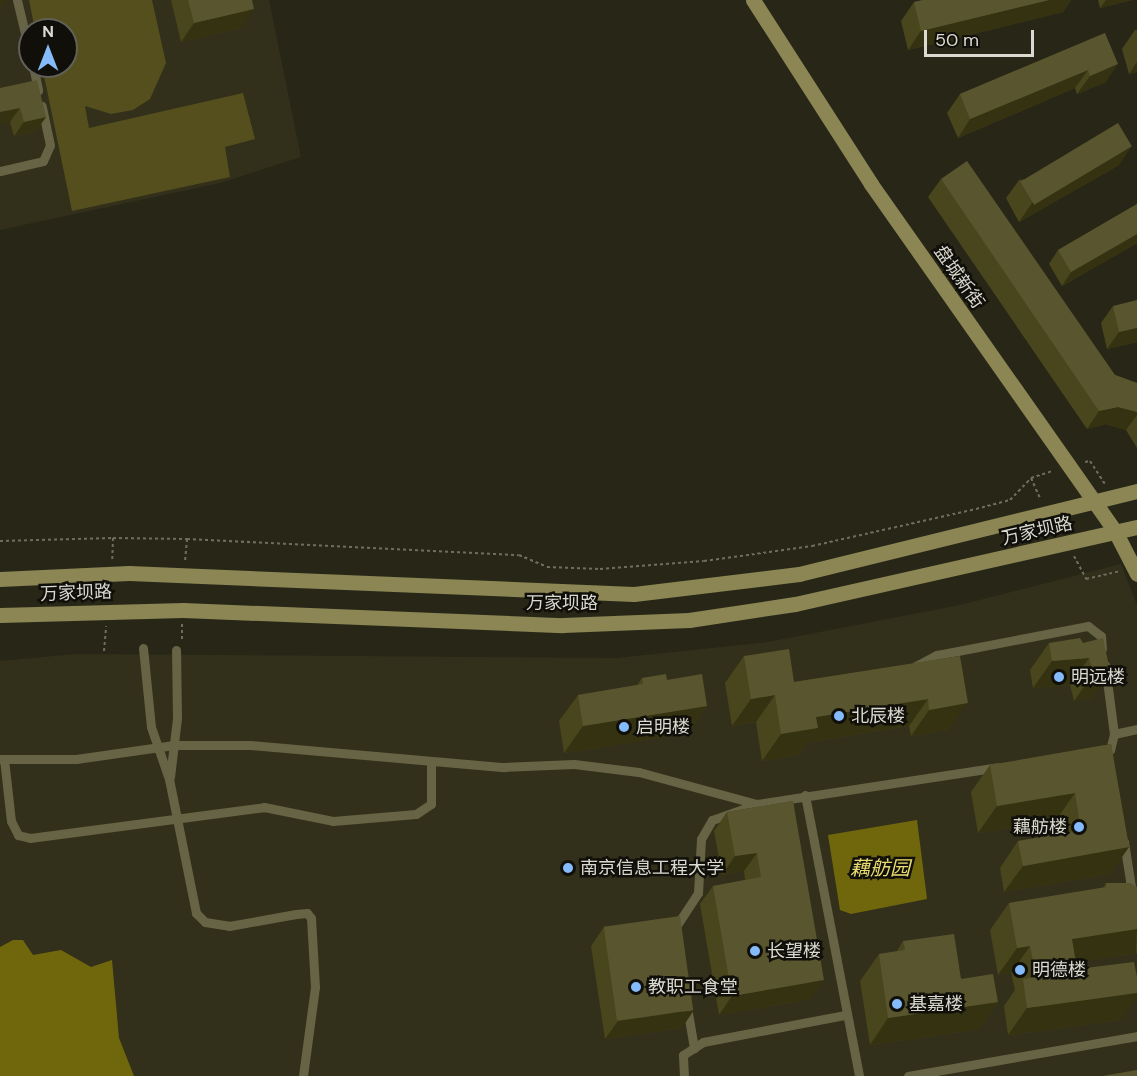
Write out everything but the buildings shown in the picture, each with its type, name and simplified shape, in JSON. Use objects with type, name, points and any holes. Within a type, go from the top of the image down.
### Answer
[{"type":"main road","name":"盘城新街","points":[[753,0],[871,184],[1092,502],[1116,533],[1137,574]]},
{"type":"main road","name":"万家坝路","points":[[0,579],[129,573],[634,594],[799,574],[1137,491]]},
{"type":"main road","name":"万家坝路","points":[[0,615],[183,610],[563,625],[689,620],[795,604],[1137,527]]},
{"type":"lane","points":[[17,0],[21,18]]},
{"type":"lane","points":[[0,171],[43,161],[50,146],[36,78]]},
{"type":"lane","points":[[898,670],[937,655],[1088,626],[1101,636],[1114,734],[1110,750],[1112,762]]},
{"type":"lane","points":[[143,648],[156,746],[169,779],[191,898],[205,922],[228,926],[307,913],[311,918],[315,987],[303,1076]]},
{"type":"lane","points":[[169,779],[174,745],[176,650]]},
{"type":"lane","points":[[1114,734],[1137,729]]},
{"type":"lane","points":[[430,762],[431,804],[416,814],[333,821],[264,807],[30,838],[18,835],[11,821],[2,759],[75,759],[174,745],[250,746],[504,768],[574,764],[678,781],[730,799],[757,804]]},
{"type":"lane","points":[[1087,754],[1110,750]]},
{"type":"lane","points":[[676,936],[675,924],[687,914],[698,893],[705,827],[712,820],[757,804],[804,795],[1006,766]]},
{"type":"lane","points":[[804,795],[858,1076]]},
{"type":"lane","points":[[1123,832],[1134,902]]},
{"type":"lane","points":[[685,992],[694,1048]]},
{"type":"lane","points":[[684,1076],[683,1055],[703,1042],[845,1015]]},
{"type":"lane","points":[[908,1076],[1137,1036]]},
{"type":"path","points":[[186,539],[519,555],[540,561],[547,567],[600,569],[704,561],[812,546],[1010,500],[1031,478]]},
{"type":"shaded area","points":[[0,0],[269,0],[301,157],[220,183],[0,230]]},
{"type":"shaded area","points":[[29,0],[152,0],[166,63],[150,99],[133,110],[111,114],[85,106],[89,128],[243,93],[255,139],[225,147],[230,177],[72,211],[44,78],[78,78],[78,18],[33,18]]},
{"type":"shaded area","name":"南京信息工程大学","points":[[1121,564],[1137,605],[1137,1076],[0,1076],[0,661],[75,654],[617,658],[768,642],[960,605]]},
{"type":"water","name":"藕舫园","points":[[917,820],[927,899],[851,914],[840,910],[828,835]]},
{"type":"water","points":[[13,940],[23,940],[33,955],[61,950],[91,967],[112,960],[119,1038],[134,1076],[0,1076],[0,947]]},
{"type":"place","name":"明远楼","points":[[1059,677]]},
{"type":"place","name":"北辰楼","points":[[839,716]]},
{"type":"place","name":"启明楼","points":[[624,727]]},
{"type":"place","name":"藕舫楼","points":[[1079,827]]},
{"type":"place","name":"南京信息工程大学","points":[[568,868]]},
{"type":"place","name":"长望楼","points":[[755,951]]},
{"type":"place","name":"明德楼","points":[[1020,970]]},
{"type":"place","name":"教职工食堂","points":[[636,987]]},
{"type":"place","name":"基嘉楼","points":[[897,1004]]}]
